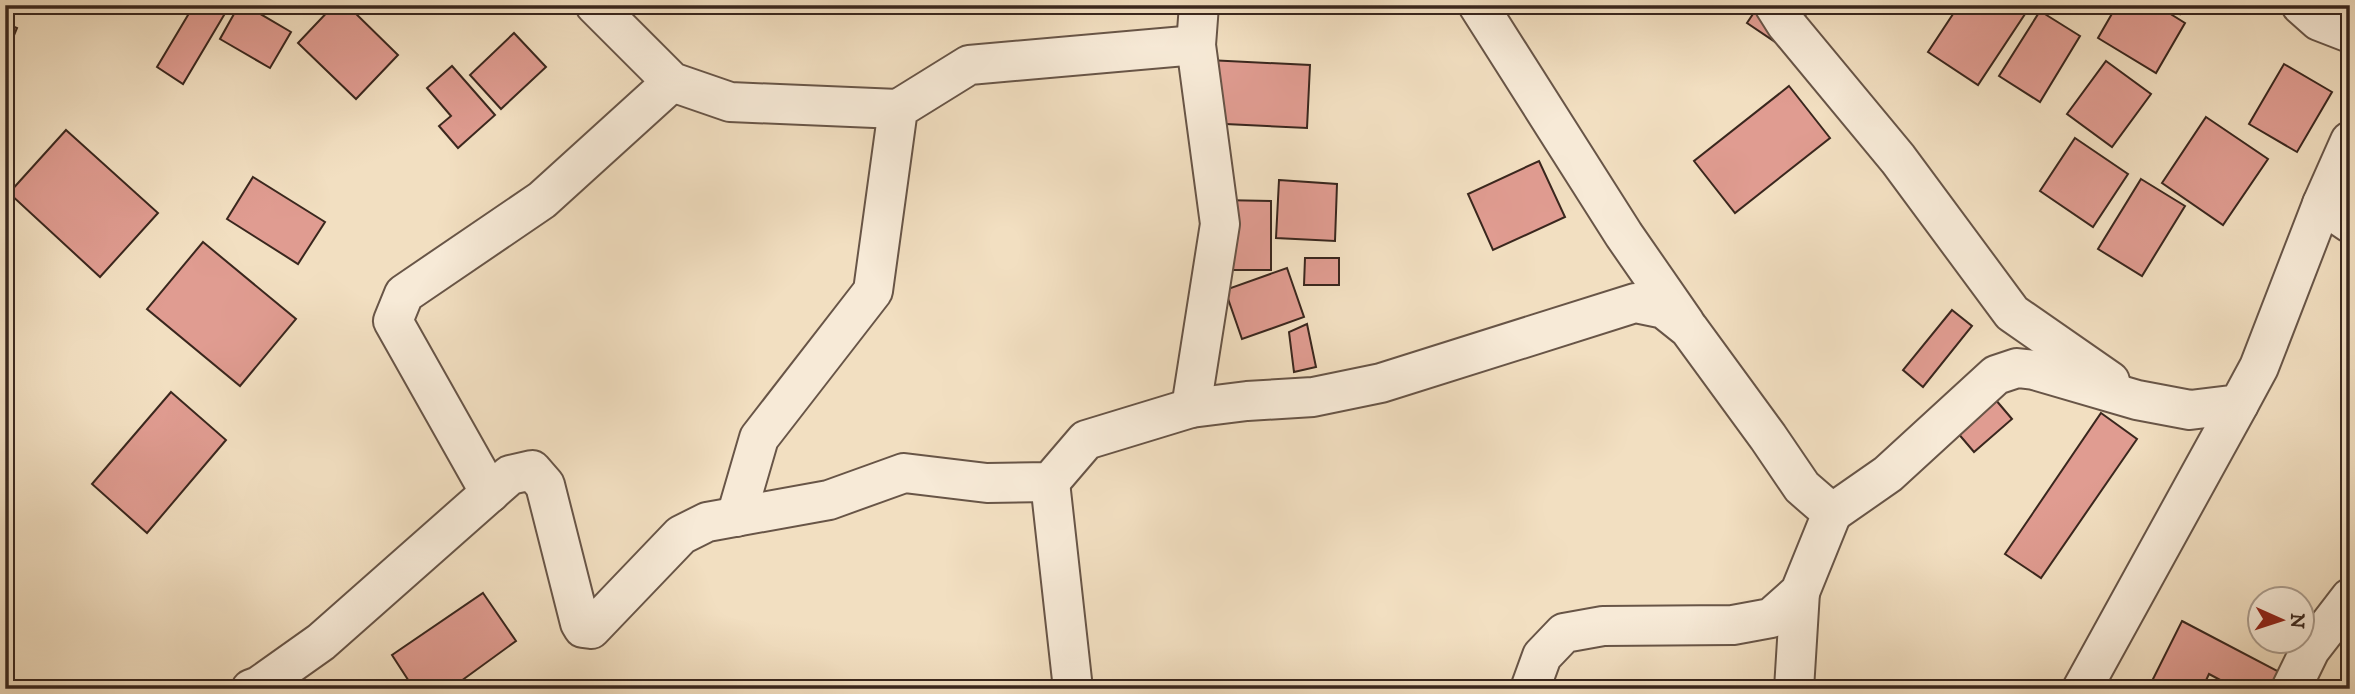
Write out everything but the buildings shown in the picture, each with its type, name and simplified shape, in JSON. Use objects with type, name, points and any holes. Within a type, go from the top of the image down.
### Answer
[{"type":"street","points":[[595,5],[672,82],[730,102],[898,109],[969,65],[1196,45]]},
{"type":"street","points":[[1191,408],[1220,224],[1196,45],[1199,5]]},
{"type":"street","points":[[1478,5],[1624,235],[1689,329],[1802,487],[1832,513]]},
{"type":"street","points":[[1774,5],[1786,24],[1898,159],[2012,313],[2137,400]]},
{"type":"street","points":[[2301,5],[2319,20],[2350,33]]},
{"type":"street","points":[[490,493],[393,321],[404,294],[542,200],[672,82]]},
{"type":"street","points":[[736,517],[759,438],[873,291],[898,109]]},
{"type":"street","points":[[2082,689],[2259,367],[2336,214],[2350,141]]},
{"type":"street","points":[[1073,689],[1050,482],[1086,440],[1191,408],[1313,397],[1381,383],[1635,303],[1664,309],[1689,329]]},
{"type":"street","points":[[1794,689],[1800,592],[1832,513],[1888,474],[1996,375],[2017,368],[2034,370],[2137,400],[2190,410],[2239,404]]},
{"type":"street","points":[[251,689],[260,686],[321,642],[510,475],[532,470],[545,485],[580,624],[583,628],[591,629],[681,535],[707,522],[830,500],[904,473],[987,483],[1050,482]]},
{"type":"street","points":[[1530,689],[1542,656],[1564,633],[1603,626],[1733,625],[1771,618],[1800,592]]},
{"type":"street","points":[[2291,689],[2310,650],[2350,598]]}]
